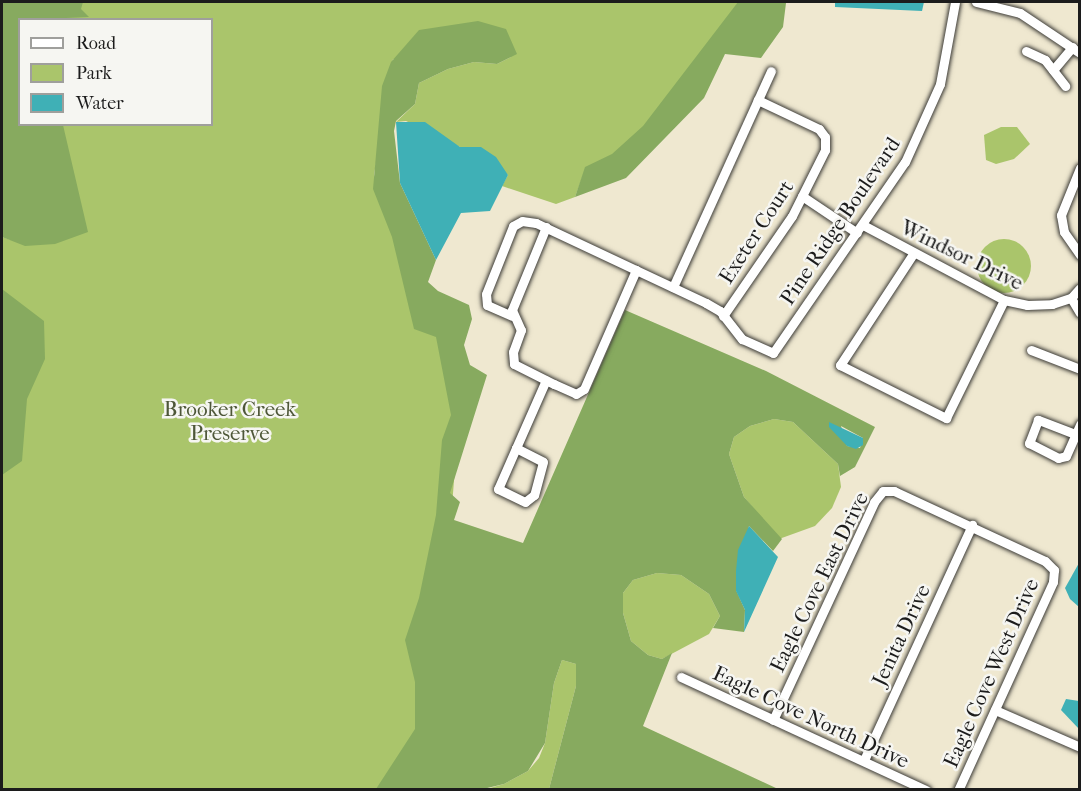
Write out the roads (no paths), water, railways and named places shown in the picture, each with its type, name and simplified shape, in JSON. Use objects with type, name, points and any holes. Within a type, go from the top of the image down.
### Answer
[{"type":"street","name":"Pine Ridge Boulevard","points":[[723,316],[742,339],[773,352],[905,162],[940,84],[955,2]]},
{"type":"street","points":[[976,2],[1020,13],[1076,50],[1053,70]]},
{"type":"street","points":[[1026,51],[1038,55],[1065,86]]},
{"type":"street","name":"Exeter Court","points":[[673,287],[771,71]]},
{"type":"street","name":"Exeter Court","points":[[723,316],[792,216],[825,150],[825,137],[819,129],[758,100]]},
{"type":"street","points":[[1080,168],[1061,215],[1064,232],[1080,255]]},
{"type":"street","points":[[802,196],[857,233]]},
{"type":"street","points":[[636,270],[584,389],[576,394],[514,364],[520,330],[512,316],[487,304],[486,294],[513,226],[522,221],[546,227],[673,287],[723,316]]},
{"type":"street","name":"Windsor Drive","points":[[863,225],[1004,300],[1027,305],[1052,304],[1071,298]]},
{"type":"street","points":[[512,316],[546,227]]},
{"type":"street","points":[[914,254],[840,365],[946,418],[1004,300]]},
{"type":"street","points":[[1080,288],[1071,298],[1080,314]]},
{"type":"street","points":[[1031,350],[1080,369]]},
{"type":"street","points":[[516,448],[543,462],[534,495],[525,502],[498,489],[516,448],[546,380]]},
{"type":"street","points":[[1075,434],[1038,420],[1029,443],[1058,458],[1066,456],[1080,424]]},
{"type":"street","name":"Eagle Cove East Drive","points":[[772,720],[874,502],[883,491],[894,491],[972,525]]},
{"type":"street","name":"Eagle Cove West Drive","points":[[957,789],[1053,582],[1054,570],[1045,561],[972,525]]},
{"type":"street","name":"Jenita Drive","points":[[864,760],[972,525]]},
{"type":"street","name":"Eagle Cove North Drive","points":[[681,676],[772,720],[926,789]]},
{"type":"street","points":[[995,710],[1080,747]]},
{"type":"water","points":[[835,2],[924,2],[922,11],[835,7]]},
{"type":"water","points":[[396,122],[425,122],[460,147],[481,147],[496,157],[508,175],[490,211],[461,213],[436,260],[400,183]]},
{"type":"water","points":[[829,422],[863,438],[863,445],[856,449],[847,446],[829,427]]},
{"type":"water","points":[[749,526],[778,557],[744,632],[745,610],[736,591],[736,571],[738,550]]},
{"type":"water","points":[[1079,563],[1079,607],[1070,599],[1065,588]]},
{"type":"water","points":[[1066,699],[1079,701],[1079,729],[1061,710]]},
{"type":"park label","name":"Brooker Creek Preserve","points":[[230,421]]}]
